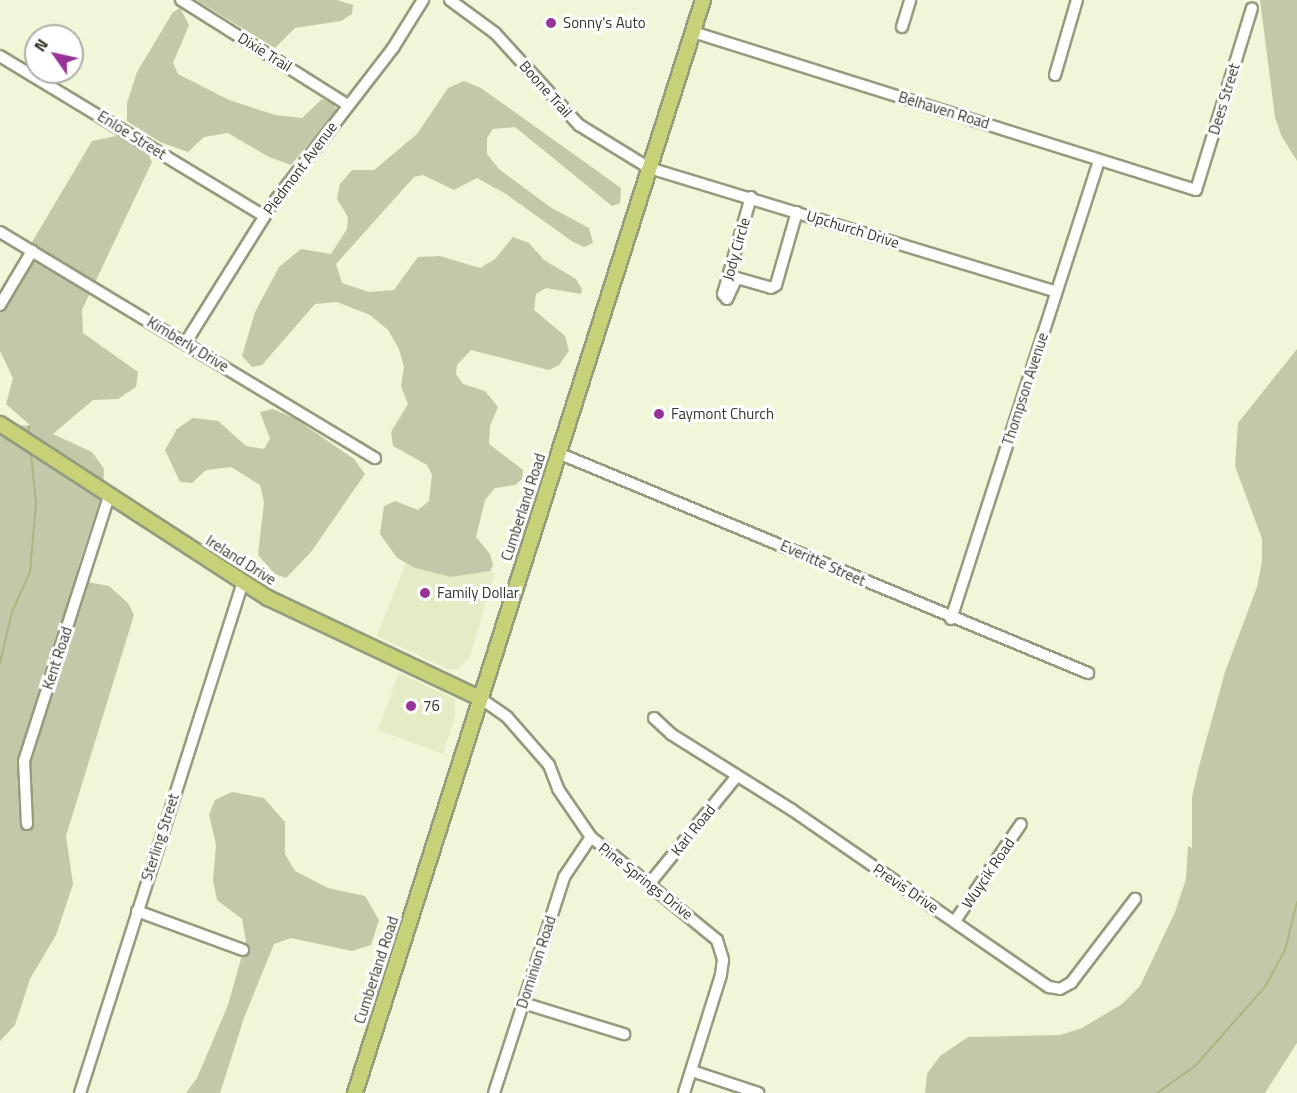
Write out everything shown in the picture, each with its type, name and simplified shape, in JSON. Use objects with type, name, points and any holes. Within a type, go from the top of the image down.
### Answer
[{"type":"main road","name":"Cumberland Road","points":[[354,1093],[703,0]]},
{"type":"main road","name":"Ireland Drive","points":[[0,424],[268,598],[480,698]]},
{"type":"street","name":"Piedmont Avenue","points":[[186,342],[264,216],[393,48],[423,0]]},
{"type":"street","name":"Boone Trail","points":[[450,0],[495,33],[579,124],[649,168]]},
{"type":"street","points":[[902,27],[910,0]]},
{"type":"street","points":[[1055,75],[1077,0]]},
{"type":"street","name":"Dixie Trail","points":[[186,1],[348,105]]},
{"type":"street","name":"Dees Street","points":[[1196,190],[1252,8]]},
{"type":"street","name":"Belhaven Road","points":[[693,32],[1196,190]]},
{"type":"street","name":"Enloe Street","points":[[0,56],[264,216]]},
{"type":"street","name":"Thompson Avenue","points":[[951,619],[1099,160]]},
{"type":"street","name":"Upchurch Drive","points":[[649,168],[751,197],[1056,292]]},
{"type":"street","name":"Jody Circle","points":[[751,197],[723,294],[728,299],[737,278],[771,288],[776,285],[797,212]]},
{"type":"street","name":"Kimberly Drive","points":[[0,232],[375,458]]},
{"type":"street","points":[[0,305],[32,251]]},
{"type":"street","name":"Everitte Street","points":[[558,453],[709,513],[951,619],[1088,672]]},
{"type":"street","name":"Kent Road","points":[[27,824],[24,761],[109,496]]},
{"type":"street","name":"Sterling Street","points":[[81,1093],[136,911],[243,582]]},
{"type":"street","name":"Pine Springs Drive","points":[[480,698],[507,717],[549,765],[558,789],[591,837],[711,932],[721,950],[721,975],[684,1093]]},
{"type":"street","name":"Previs Drive","points":[[654,718],[955,921],[1048,987],[1060,988],[1071,983],[1135,898]]},
{"type":"street","name":"Karl Road","points":[[650,883],[737,776]]},
{"type":"street","name":"Wuycik Road","points":[[955,921],[1022,824]]},
{"type":"street","name":"Dominion Road","points":[[494,1093],[564,878],[591,837]]},
{"type":"street","points":[[136,911],[243,950]]},
{"type":"street","points":[[523,1002],[624,1034]]},
{"type":"street","points":[[692,1071],[758,1093]]},
{"type":"shaded area","points":[[196,0],[337,0],[353,5],[352,14],[341,21],[295,28],[275,48]]},
{"type":"shaded area","points":[[1260,0],[1297,0],[1297,161],[1281,135],[1275,117]]},
{"type":"shaded area","points":[[180,8],[189,25],[173,63],[178,74],[229,100],[275,115],[302,118],[322,99],[333,103],[337,111],[291,165],[269,157],[228,133],[204,137],[188,152],[160,142],[127,121],[127,103],[137,72],[173,12]]},
{"type":"shaded area","points":[[464,81],[481,88],[621,188],[620,203],[612,206],[515,127],[493,129],[487,138],[487,154],[499,169],[550,207],[589,228],[593,243],[584,247],[573,242],[506,194],[477,178],[454,190],[423,175],[414,177],[336,264],[342,283],[369,292],[394,290],[418,257],[440,256],[480,268],[495,259],[513,237],[529,243],[544,260],[576,279],[582,289],[581,294],[546,288],[536,294],[534,310],[565,336],[569,351],[559,365],[549,370],[471,350],[457,365],[456,374],[463,384],[485,391],[498,407],[490,426],[489,444],[523,470],[522,479],[515,485],[495,488],[485,500],[476,537],[490,554],[493,565],[490,571],[451,577],[415,568],[397,558],[380,534],[384,506],[395,501],[418,510],[429,501],[432,475],[427,465],[393,446],[391,432],[408,404],[401,386],[404,367],[399,349],[388,330],[370,315],[337,302],[315,304],[262,365],[252,367],[242,356],[255,312],[279,267],[301,249],[331,254],[347,229],[348,217],[337,199],[340,184],[352,170],[374,170],[417,134],[448,88]]},
{"type":"shaded area","points":[[116,136],[145,148],[152,162],[82,310],[83,333],[138,372],[136,387],[118,399],[93,400],[53,434],[92,452],[104,469],[103,490],[77,570],[87,582],[109,586],[128,603],[134,615],[66,836],[73,884],[56,935],[30,979],[15,1025],[0,1041],[0,424],[31,426],[6,404],[13,378],[0,351],[0,296],[92,141]]},
{"type":"shaded area","points":[[1297,349],[1297,1043],[1265,1093],[925,1093],[927,1074],[940,1056],[968,1037],[1060,1035],[1082,1028],[1122,1004],[1140,986],[1175,912],[1186,879],[1188,846],[1192,848],[1192,797],[1198,770],[1225,672],[1257,587],[1262,561],[1262,539],[1235,466],[1238,423]]},
{"type":"shaded area","points":[[273,409],[294,418],[354,459],[365,474],[311,552],[286,578],[275,574],[258,555],[264,502],[260,485],[231,467],[206,470],[192,483],[180,482],[165,450],[177,429],[193,418],[218,421],[246,446],[264,449],[270,439],[260,412]]},
{"type":"shaded area","points":[[406,562],[451,577],[490,571],[495,573],[469,659],[458,669],[450,670],[377,636]]},
{"type":"shaded area","points":[[399,673],[455,699],[455,717],[443,754],[378,730]]},
{"type":"shaded area","points":[[232,792],[264,798],[285,822],[285,854],[295,871],[328,888],[365,896],[379,920],[371,945],[352,951],[291,938],[274,944],[244,1018],[220,1093],[186,1093],[197,1078],[228,1005],[246,941],[242,919],[217,900],[213,880],[216,845],[209,814],[215,800]]},
{"type":"waterway","points":[[28,434],[29,426]]},
{"type":"waterway","points":[[0,663],[12,612],[30,572],[36,503],[31,453]]},
{"type":"waterway","points":[[1157,1093],[1195,1066],[1265,987],[1285,950],[1297,902]]},
{"type":"place","name":"Sonny's Auto","points":[[551,23]]},
{"type":"place","name":"Faymont Church","points":[[659,414]]},
{"type":"place","name":"Family Dollar","points":[[425,593]]},
{"type":"place","name":"76","points":[[411,706]]}]
